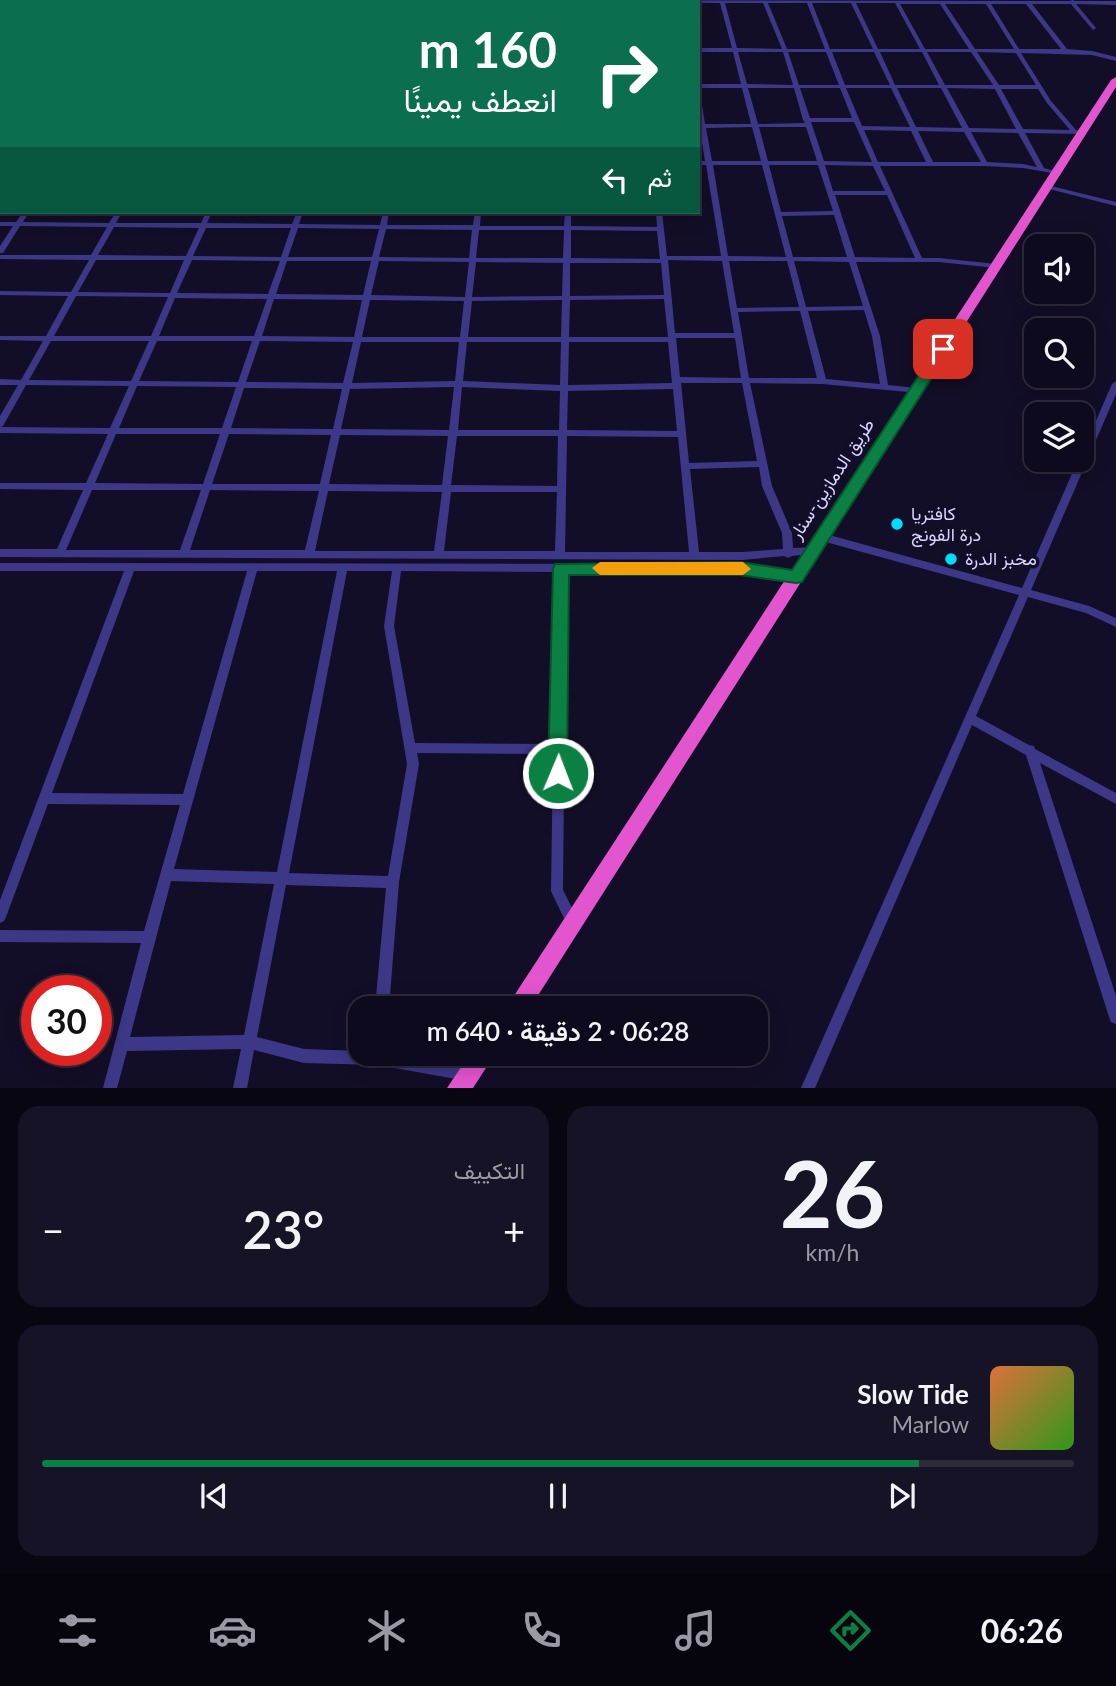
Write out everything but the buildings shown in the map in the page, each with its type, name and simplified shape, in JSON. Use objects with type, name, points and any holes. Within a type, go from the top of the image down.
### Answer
[{"type":"highway","name":"طريق الدمازين-سنار","points":[[525,996],[996,266],[1048,176],[1116,80]]},
{"type":"highway","points":[[463,1081],[475,1066]]},
{"type":"street","points":[[722,0],[822,382]]},
{"type":"street","points":[[700,1],[1116,1]]},
{"type":"street","points":[[764,1],[785,50],[852,259],[876,336],[884,386]]},
{"type":"street","points":[[808,1],[856,120],[919,260]]},
{"type":"street","points":[[852,1],[930,163]]},
{"type":"street","points":[[897,1],[985,164]]},
{"type":"street","points":[[937,1],[996,87],[1048,176]]},
{"type":"street","points":[[987,1],[1049,102],[1078,131]]},
{"type":"street","points":[[1027,1],[1065,51]]},
{"type":"street","points":[[1072,1],[1093,29]]},
{"type":"street","points":[[700,43],[716,50]]},
{"type":"street","points":[[700,50],[1065,51],[1116,59]]},
{"type":"street","points":[[700,86],[1041,87]]},
{"type":"street","points":[[788,554],[787,533],[767,486],[762,464],[701,121],[754,125],[856,120]]},
{"type":"street","points":[[860,128],[1078,131]]},
{"type":"street","points":[[700,163],[985,164],[1048,176],[1116,204]]},
{"type":"street","points":[[830,193],[889,192]]},
{"type":"street","points":[[778,214],[836,213]]},
{"type":"street","points":[[0,251],[25,214]]},
{"type":"street","points":[[0,424],[118,214]]},
{"type":"street","points":[[60,553],[208,214]]},
{"type":"street","points":[[184,554],[299,214]]},
{"type":"street","points":[[309,554],[386,214]]},
{"type":"street","points":[[439,554],[478,214]]},
{"type":"street","points":[[560,555],[562,388],[569,214]]},
{"type":"street","points":[[659,214],[694,555]]},
{"type":"street","points":[[0,224],[661,229]]},
{"type":"street","points":[[0,257],[472,262],[852,259],[971,261],[996,266]]},
{"type":"street","points":[[0,293],[173,293],[468,299],[668,297]]},
{"type":"street","points":[[734,310],[867,308]]},
{"type":"street","points":[[0,338],[463,341],[739,336]]},
{"type":"street","points":[[0,382],[347,386],[458,384],[562,388],[676,383],[822,382],[916,391]]},
{"type":"street","points":[[808,1087],[1116,384]]},
{"type":"street","points":[[0,430],[452,435],[681,434]]},
{"type":"street","points":[[685,466],[762,464]]},
{"type":"street","points":[[0,486],[561,489]]},
{"type":"street","points":[[0,553],[788,554],[818,543],[1089,610],[1116,623]]},
{"type":"street","points":[[0,568],[740,568],[796,577]]},
{"type":"street","points":[[0,918],[130,568]]},
{"type":"street","points":[[110,1087],[166,875],[253,568]]},
{"type":"street","points":[[240,1087],[343,568]]},
{"type":"street","points":[[383,996],[393,882],[413,764],[389,626],[397,568]]},
{"type":"street","points":[[561,568],[557,891],[573,922]]},
{"type":"street","points":[[969,718],[1116,799]]},
{"type":"street","points":[[410,748],[558,749]]},
{"type":"street","points":[[1030,750],[1116,1017]]},
{"type":"street","points":[[45,798],[187,800]]},
{"type":"street","points":[[166,875],[393,882]]},
{"type":"street","points":[[0,936],[149,937]]},
{"type":"street","points":[[121,1044],[251,1042],[303,1056],[348,1056]]},
{"type":"street","points":[[412,1066],[463,1081]]},
{"type":"slow traffic","points":[[600,568],[743,569]]},
{"type":"place","name":"كافتريا درة الفونج","points":[[897,524]]},
{"type":"place","name":"مخبز الدرة","points":[[951,559]]},
{"type":"route","points":[[558,773],[561,568],[740,568],[796,577],[943,349]]}]
